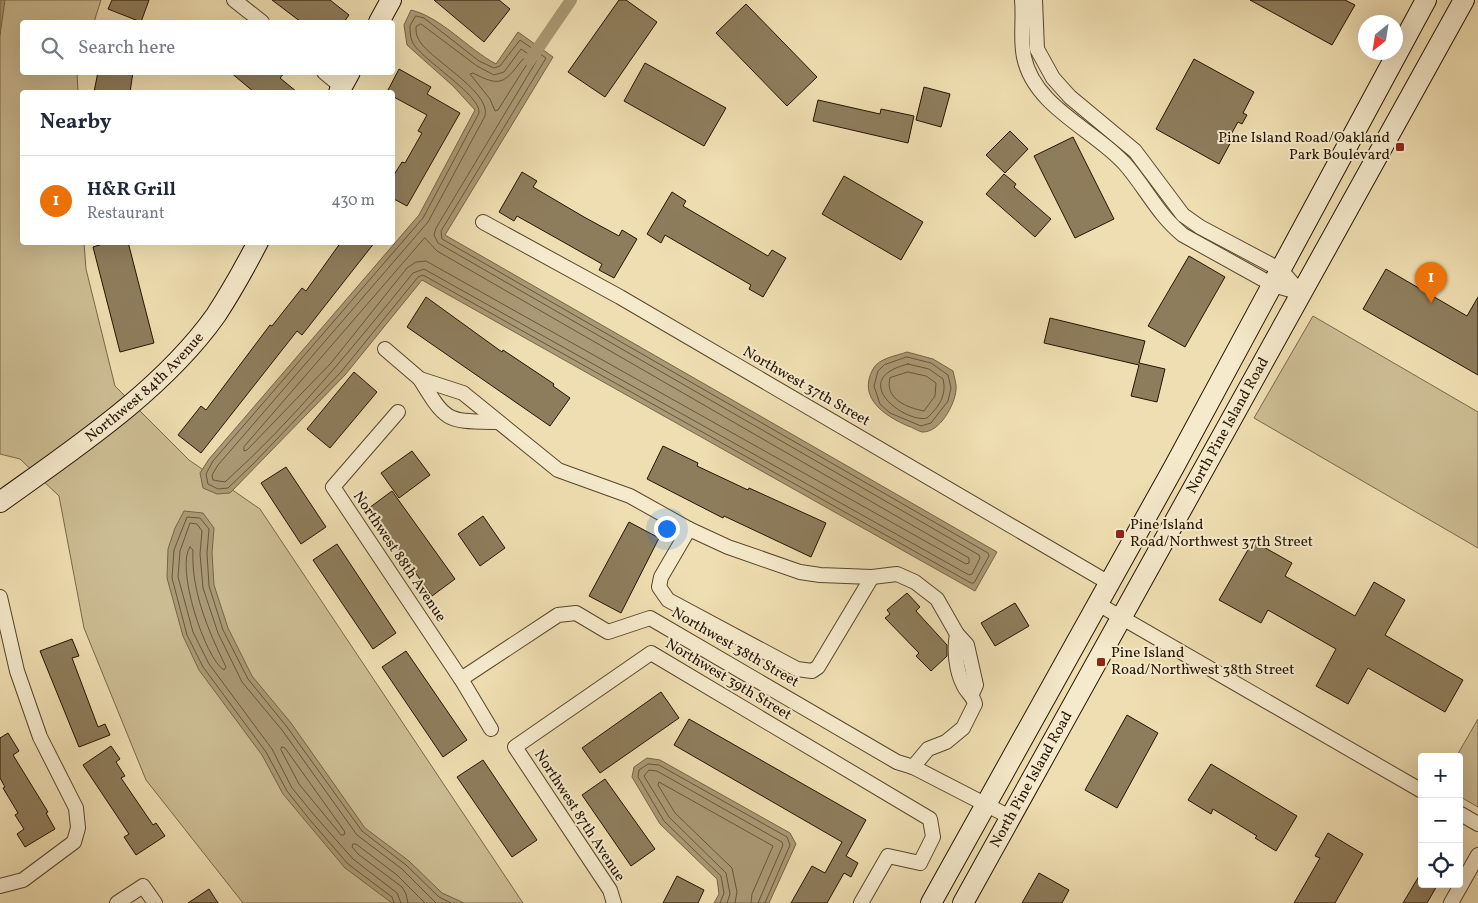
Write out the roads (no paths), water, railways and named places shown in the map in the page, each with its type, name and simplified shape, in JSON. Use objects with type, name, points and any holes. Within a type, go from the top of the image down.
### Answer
[{"type":"main road","points":[[380,20],[391,0]]},
{"type":"main road","name":"North Pine Island Road","points":[[931,903],[1098,604],[1426,0]]},
{"type":"main road","name":"North Pine Island Road","points":[[963,903],[1464,0]]},
{"type":"main road","name":"Northwest 84th Avenue","points":[[0,502],[72,451],[120,412],[182,354],[216,315],[256,245]]},
{"type":"street","points":[[234,0],[259,20]]},
{"type":"street","points":[[1022,0],[1024,57],[1033,79],[1045,94],[1081,129],[1124,163],[1171,225],[1184,235],[1276,278]]},
{"type":"street","points":[[1035,0],[1037,49],[1053,78],[1070,98],[1135,151],[1183,215],[1301,293]]},
{"type":"street","points":[[329,75],[344,84]]},
{"type":"street","name":"Northwest 37th Street","points":[[483,222],[620,297],[1109,583]]},
{"type":"street","points":[[385,349],[420,378],[440,412],[452,419],[498,422]]},
{"type":"street","points":[[420,378],[463,393],[558,470],[630,496],[689,529],[728,547],[800,572],[820,575],[872,576],[897,574],[915,582],[937,599],[957,634],[954,648],[963,685],[972,694],[975,704],[963,728],[946,742],[928,749],[913,767]]},
{"type":"street","name":"Northwest 88th Avenue","points":[[398,412],[333,487],[461,678],[491,729]]},
{"type":"street","name":"Northwest 38th Street","points":[[689,529],[662,577],[659,587],[668,600],[797,669],[812,671],[818,668],[872,576]]},
{"type":"street","points":[[0,598],[17,671],[40,737],[76,808],[78,828],[74,842],[23,880],[0,886]]},
{"type":"street","points":[[1098,604],[1418,789]]},
{"type":"street","name":"Northwest 38th Street","points":[[461,678],[558,615],[576,613],[608,632],[650,618],[897,762],[913,767],[1010,817]]},
{"type":"street","name":"Northwest 39th Street","points":[[515,747],[651,653],[930,818],[933,837],[920,863],[888,856],[861,903]]},
{"type":"street","name":"Northwest 87th Avenue","points":[[515,747],[610,890],[614,903]]},
{"type":"street","points":[[1463,815],[1478,824]]},
{"type":"street","points":[[1451,903],[1478,855]]},
{"type":"street","points":[[117,903],[143,886],[155,903]]},
{"type":"water","points":[[0,0],[5,0],[0,35]]},
{"type":"water","points":[[411,10],[422,14],[444,26],[496,64],[518,32],[553,57],[445,235],[997,552],[975,591],[422,280],[345,375],[230,493],[217,494],[203,488],[200,473],[209,459],[419,215],[475,110],[453,86],[407,45],[404,25]]},
{"type":"water","points":[[907,352],[933,359],[953,371],[956,388],[953,403],[940,423],[929,431],[922,432],[891,417],[876,405],[868,389],[873,369],[879,362]]},
{"type":"water","points":[[184,511],[203,513],[214,528],[212,553],[214,585],[228,628],[252,676],[291,723],[365,828],[409,861],[442,893],[464,903],[392,903],[345,868],[283,794],[262,755],[199,670],[183,636],[167,578],[168,549],[175,528]]},
{"type":"water","points":[[647,758],[660,760],[790,833],[796,844],[769,903],[714,903],[719,894],[717,879],[660,824],[632,777],[634,767]]},
{"type":"waterway","points":[[530,60],[571,0]]},
{"type":"place","name":"Pine Island Road/Oakland Park Boulevard","points":[[1400,147]]},
{"type":"place","name":"H&R Grill","points":[[1431,303]]},
{"type":"place","name":"Pine Island Road/Northwest 37th Street","points":[[1120,534]]},
{"type":"place","name":"Pine Island Road/Northwest 38th Street","points":[[1101,662]]}]
